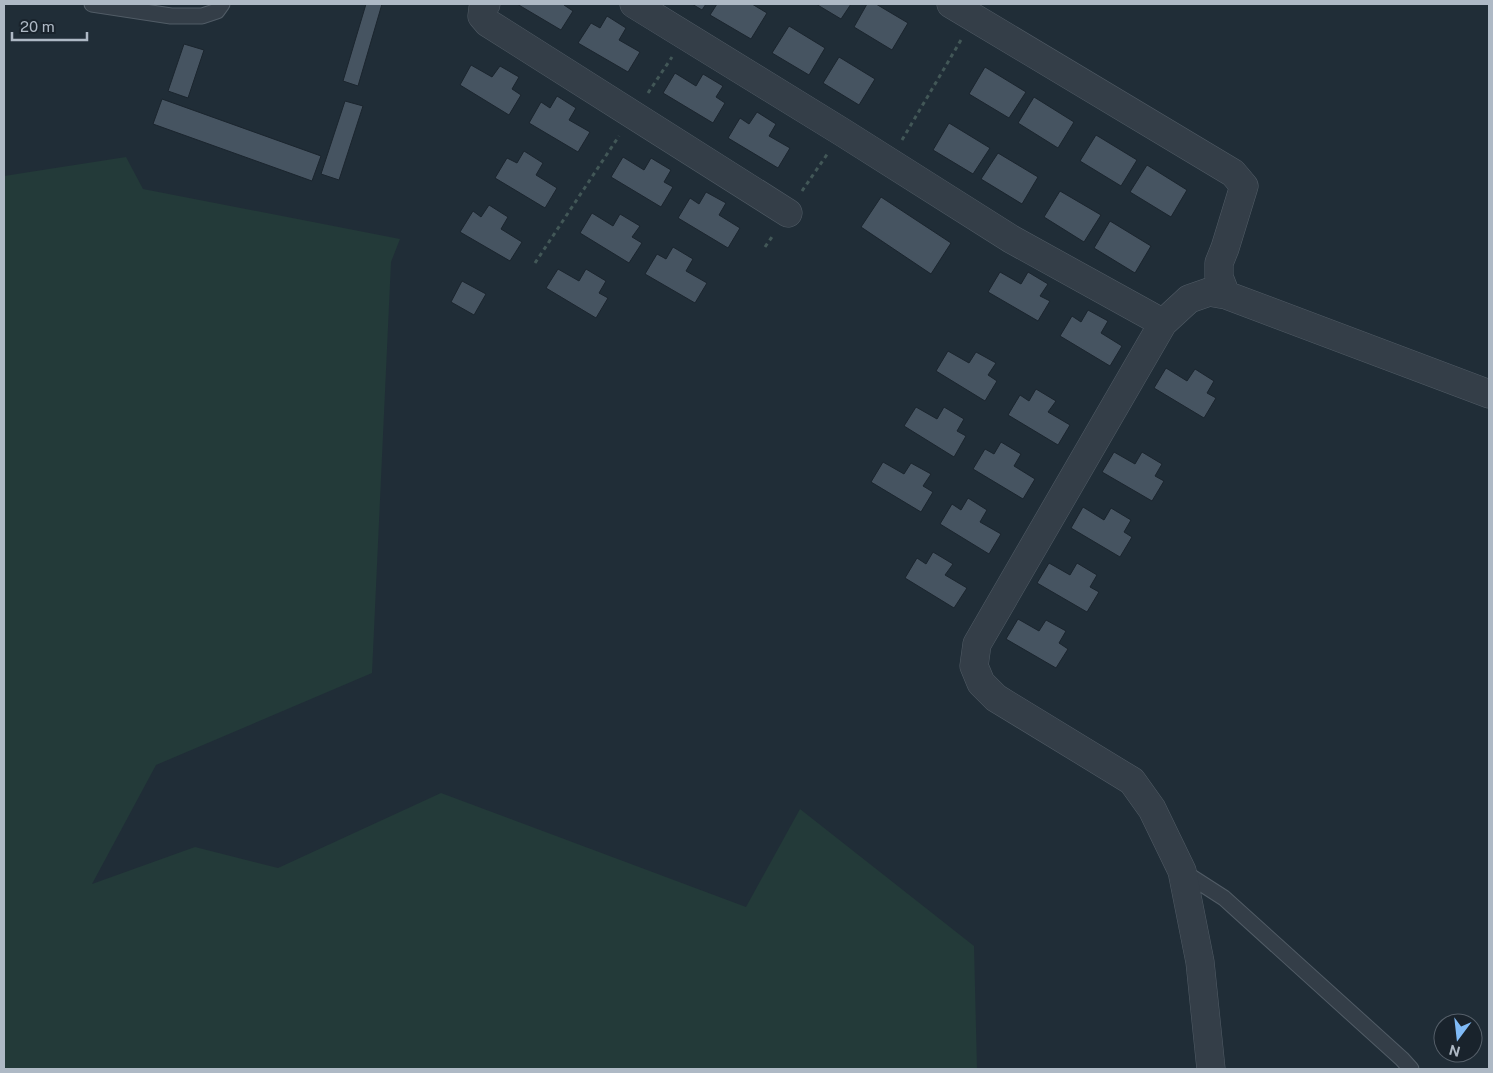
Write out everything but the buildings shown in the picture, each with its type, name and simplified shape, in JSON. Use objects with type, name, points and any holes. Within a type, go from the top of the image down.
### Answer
[{"type":"street","points":[[486,4],[483,8],[482,16],[488,23],[788,213]]},
{"type":"street","points":[[634,4],[1011,239],[1163,323]]},
{"type":"street","points":[[951,4],[1233,173],[1244,186],[1219,263],[1219,277],[1226,295]]},
{"type":"street","points":[[1211,1069],[1200,962],[1182,871],[1152,808],[1132,781],[996,698],[981,683],[974,666],[977,644],[1163,323],[1189,299],[1209,292],[1226,295],[1489,394]]},
{"type":"lane","points":[[92,4],[171,16],[202,16],[217,10],[222,4]]},
{"type":"lane","points":[[1182,871],[1224,898],[1411,1069]]},
{"type":"path","points":[[890,162],[974,18]]},
{"type":"path","points":[[535,263],[686,35]]},
{"type":"green space","points":[[126,157],[143,189],[400,239],[391,262],[372,673],[156,765],[92,884],[195,847],[278,868],[441,793],[746,907],[800,809],[974,946],[977,1069],[4,1069],[4,176]]}]
